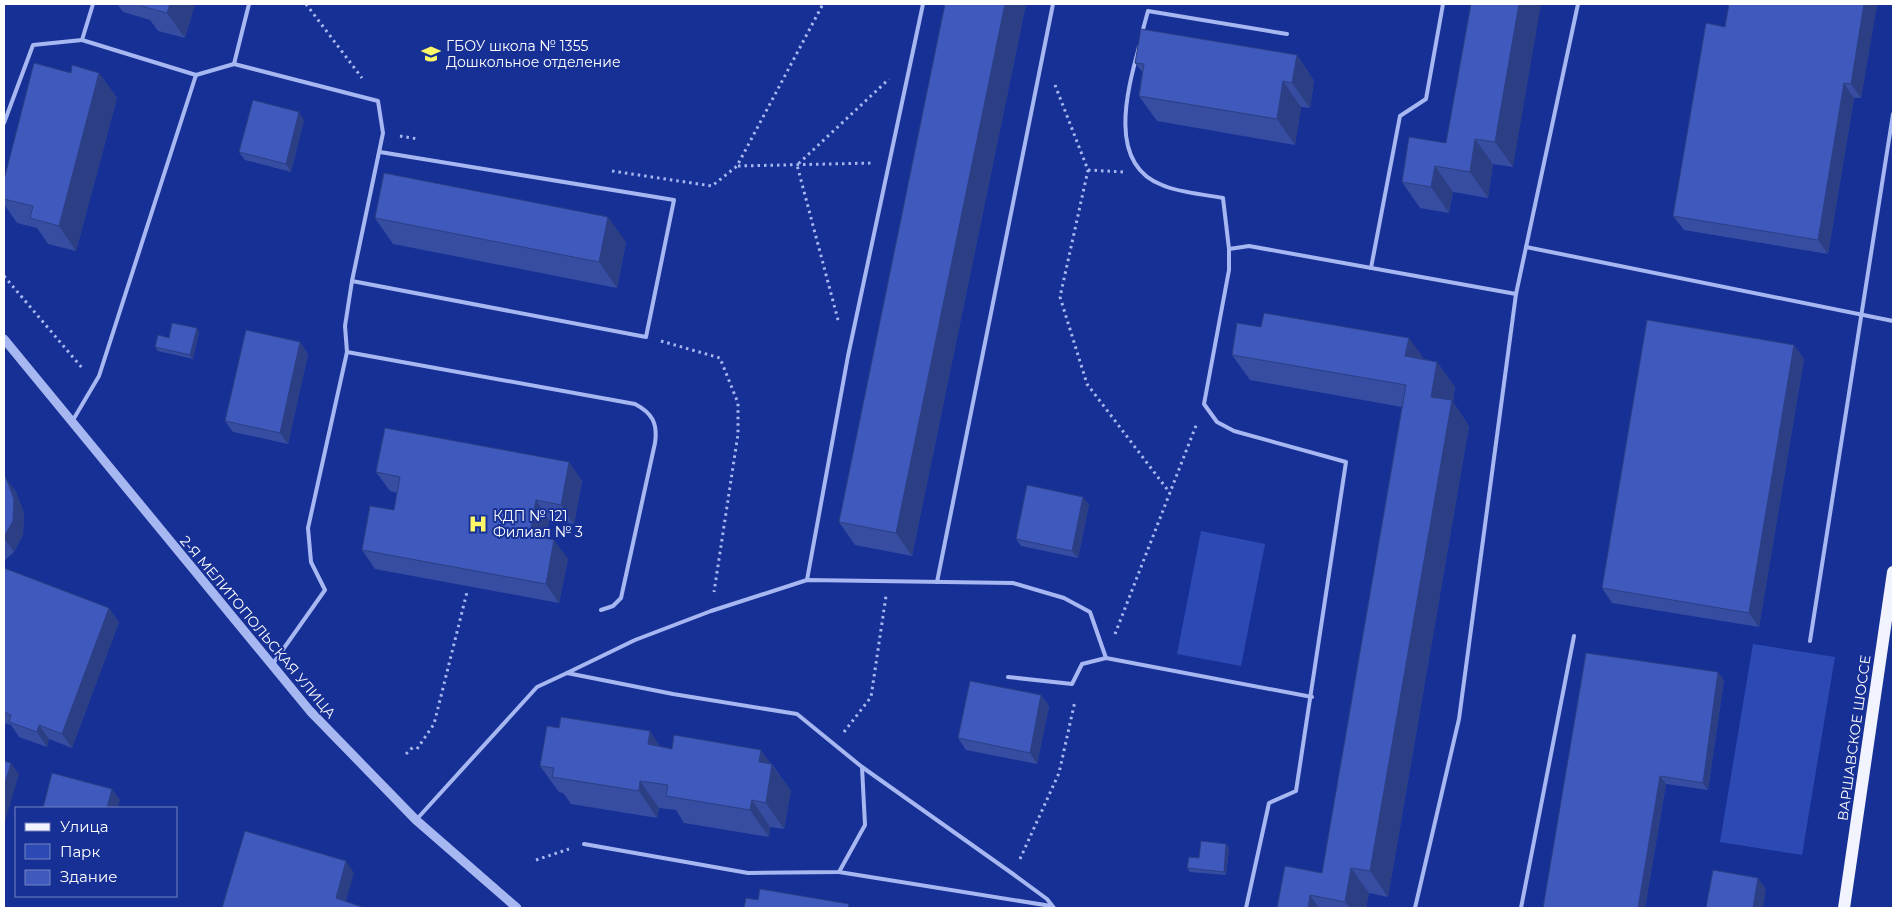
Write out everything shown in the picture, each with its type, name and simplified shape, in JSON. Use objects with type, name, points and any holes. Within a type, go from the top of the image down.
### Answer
[{"type":"main road","name":"ВАРШАВСКОЕ ШОССЕ","points":[[1844,908],[1893,572]]},
{"type":"street","name":"2-Я МЕЛИТОПОЛЬСКАЯ УЛИЦА","points":[[4,339],[71,423],[310,711],[416,820],[517,908]]},
{"type":"lane","points":[[82,40],[93,4]]},
{"type":"lane","points":[[234,64],[249,4]]},
{"type":"lane","points":[[807,580],[848,356],[923,4]]},
{"type":"lane","points":[[937,582],[1053,4]]},
{"type":"lane","points":[[1371,268],[1400,116],[1426,99],[1443,4]]},
{"type":"lane","points":[[1415,908],[1459,719],[1516,294],[1578,4]]},
{"type":"lane","points":[[1246,908],[1270,803],[1296,791],[1312,696],[1346,462],[1234,432],[1217,422],[1204,404],[1229,270],[1229,249],[1222,198],[1162,186],[1141,174],[1128,150],[1125,115],[1133,67],[1148,11],[1286,34]]},
{"type":"lane","points":[[4,123],[33,45],[82,40],[196,74],[234,64],[378,101],[383,133],[380,152],[352,281],[345,326],[347,352],[308,528],[311,562],[325,590],[271,666]]},
{"type":"lane","points":[[71,423],[99,376],[196,74]]},
{"type":"lane","points":[[1810,640],[1893,114]]},
{"type":"lane","points":[[352,281],[646,337],[674,200],[380,152]]},
{"type":"lane","points":[[1229,249],[1249,246],[1516,294]]},
{"type":"lane","points":[[1526,247],[1893,321]]},
{"type":"lane","points":[[347,352],[635,404],[647,410],[654,420],[657,432],[656,443],[621,598],[613,606],[601,610]]},
{"type":"lane","points":[[416,820],[537,687],[635,640],[711,611],[807,580],[1013,583],[1064,598],[1090,612],[1106,658]]},
{"type":"lane","points":[[1521,908],[1574,636]]},
{"type":"lane","points":[[1008,677],[1072,684],[1082,664],[1106,658],[1312,696]]},
{"type":"lane","points":[[567,673],[672,694],[797,714],[862,767],[1013,874],[1052,907]]},
{"type":"lane","points":[[839,872],[866,825],[862,767]]},
{"type":"lane","points":[[584,844],[748,873],[839,872],[1052,907]]},
{"type":"path","points":[[306,4],[378,101]]},
{"type":"path","points":[[712,186],[737,166],[823,4]]},
{"type":"path","points":[[1043,54],[1088,170],[1060,296],[1087,384],[1170,493]]},
{"type":"path","points":[[796,164],[911,58]]},
{"type":"path","points":[[737,166],[888,163]]},
{"type":"path","points":[[796,164],[848,356]]},
{"type":"path","points":[[1088,170],[1141,174]]},
{"type":"path","points":[[4,276],[86,373],[99,376]]},
{"type":"path","points":[[646,337],[720,358],[738,403],[738,434],[711,611]]},
{"type":"path","points":[[834,744],[871,696],[888,581]]},
{"type":"path","points":[[406,754],[416,748],[434,724],[467,592]]},
{"type":"path","points":[[536,860],[584,844]]},
{"type":"green space","points":[[1201,531],[1265,544],[1241,666],[1177,654]]},
{"type":"green space","points":[[1753,644],[1835,657],[1802,855],[1720,842]]},
{"type":"building","points":[[141,4],[170,4],[167,13],[141,6]]},
{"type":"building","points":[[945,4],[1005,4],[896,533],[839,522]]},
{"type":"building","points":[[1471,4],[1519,4],[1495,142],[1475,139],[1470,172],[1435,166],[1431,187],[1402,182],[1409,137],[1446,143]]},
{"type":"building","points":[[1729,4],[1864,4],[1851,84],[1844,83],[1818,240],[1673,216],[1706,23],[1725,27]]},
{"type":"building","points":[[1141,29],[1297,55],[1292,83],[1283,81],[1277,119],[1139,96],[1144,64],[1135,63]]},
{"type":"building","points":[[34,63],[71,73],[72,65],[99,73],[59,226],[30,218],[33,206],[4,199],[4,180]]},
{"type":"building","points":[[253,100],[299,112],[286,164],[239,152]]},
{"type":"building","points":[[384,173],[608,217],[599,262],[375,218]]},
{"type":"building","points":[[1264,313],[1409,338],[1405,356],[1437,362],[1431,397],[1452,400],[1370,871],[1351,868],[1345,902],[1310,895],[1308,908],[1277,908],[1285,866],[1322,873],[1406,385],[1232,355],[1237,323],[1261,327]]},
{"type":"building","points":[[1647,320],[1794,345],[1749,613],[1602,588]]},
{"type":"building","points":[[172,323],[197,328],[190,355],[155,347],[158,335],[169,338]]},
{"type":"building","points":[[246,330],[300,342],[280,433],[225,421]]},
{"type":"building","name":"КДП № 121 Филиал № 3","points":[[385,428],[569,462],[561,505],[536,500],[530,535],[554,540],[546,584],[362,550],[370,506],[394,510],[400,477],[376,472]]},
{"type":"building","points":[[4,476],[14,499],[13,521],[4,537]]},
{"type":"building","points":[[1027,485],[1083,497],[1072,551],[1016,539]]},
{"type":"building","points":[[4,568],[109,608],[62,734],[39,725],[37,732],[9,722],[11,715],[4,712]]},
{"type":"building","points":[[1586,653],[1718,672],[1703,783],[1660,776],[1638,908],[1543,908]]},
{"type":"building","points":[[970,681],[1041,695],[1030,753],[958,738]]},
{"type":"building","points":[[561,717],[650,731],[648,744],[672,749],[674,735],[761,750],[759,762],[772,764],[766,803],[752,800],[750,810],[666,796],[668,785],[640,781],[639,791],[552,777],[554,768],[540,766],[547,726],[559,728]]},
{"type":"building","points":[[4,761],[11,763],[4,787]]},
{"type":"building","points":[[52,773],[112,789],[107,807],[43,807]]},
{"type":"building","points":[[245,831],[346,861],[336,898],[365,908],[222,908]]},
{"type":"building","points":[[1201,841],[1226,844],[1224,872],[1187,868],[1189,857],[1199,858]]},
{"type":"building","points":[[1713,870],[1758,878],[1753,908],[1706,908]]},
{"type":"building","points":[[760,889],[849,904],[848,908],[744,908],[746,898],[758,900]]},
{"type":"place","name":"ГБОУ школа № 1355 Дошкольное отделение","points":[[431,54]]},
{"type":"place","name":"КДП № 121 Филиал № 3","points":[[478,524]]}]
